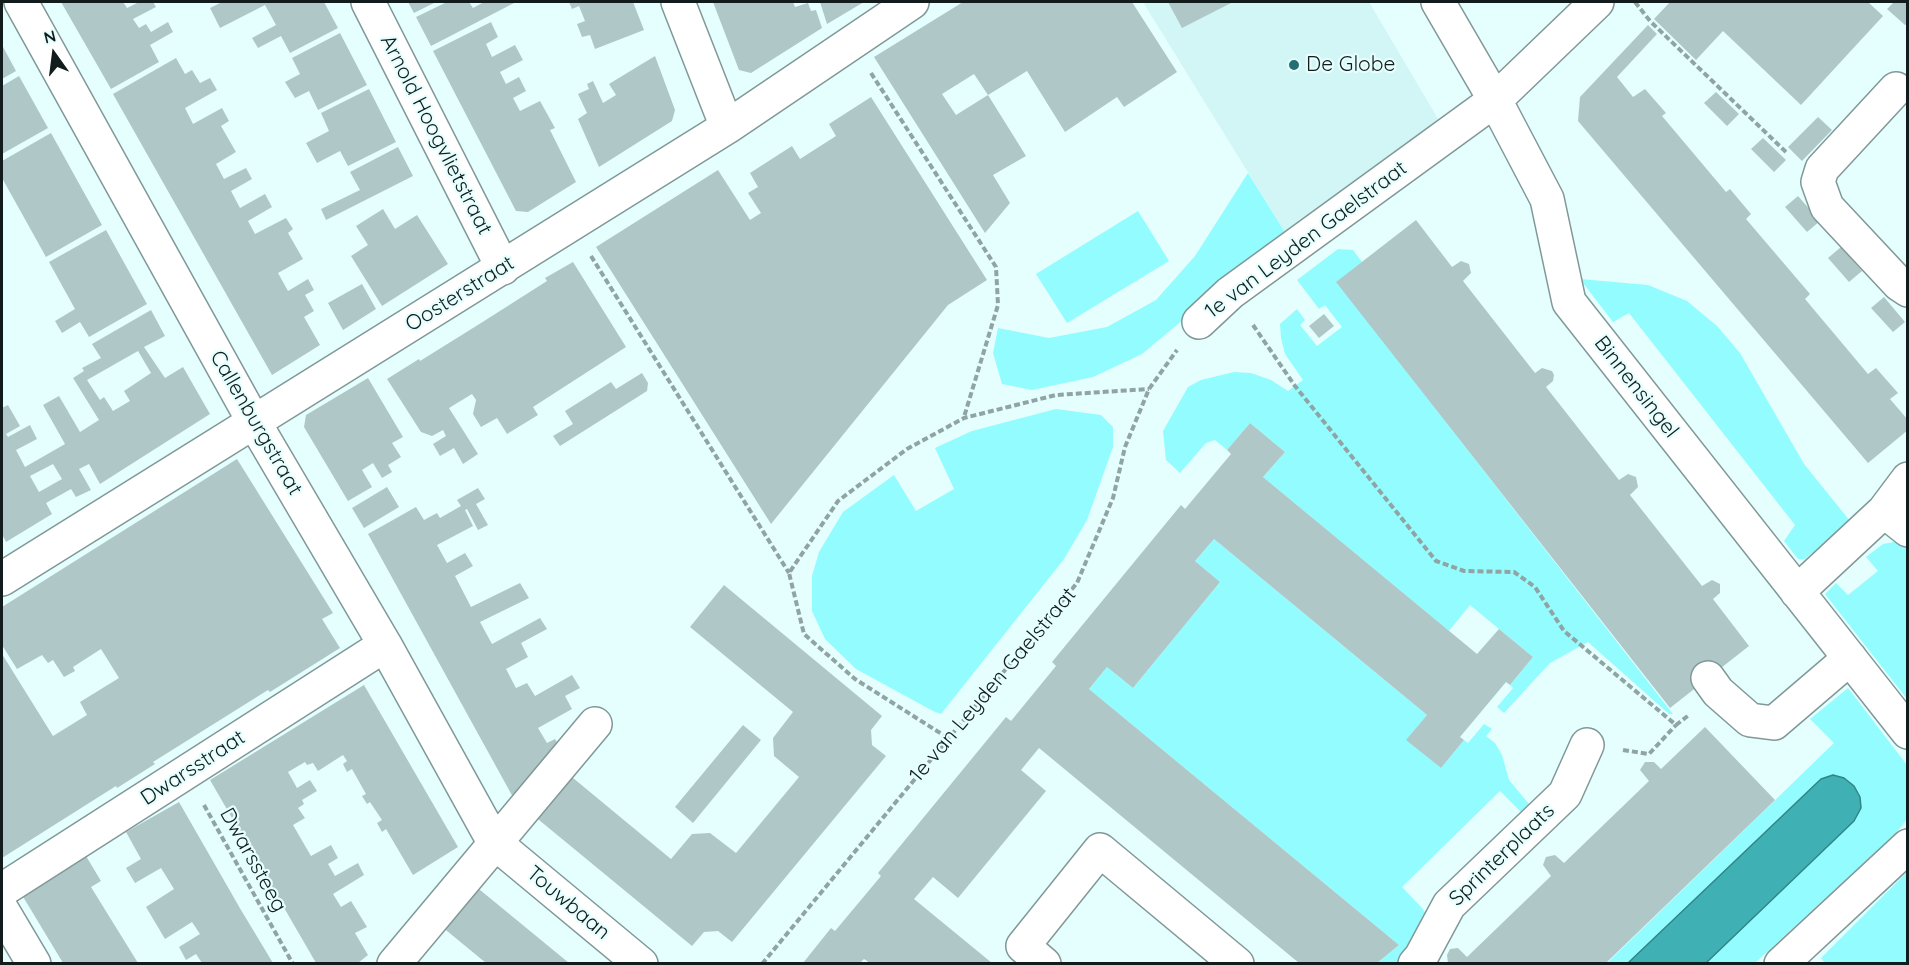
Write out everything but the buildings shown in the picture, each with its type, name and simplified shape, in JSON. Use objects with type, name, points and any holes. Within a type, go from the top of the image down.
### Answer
[{"type":"street","name":"Callenburgstraat","points":[[21,2],[254,422],[385,645],[494,842]]},
{"type":"street","name":"Arnold Hoogvlietstraat","points":[[368,2],[503,268]]},
{"type":"street","points":[[678,2],[727,127]]},
{"type":"street","name":"Oosterstraat","points":[[5,570],[254,422],[572,225],[727,127],[912,2]]},
{"type":"street","name":"Binnensingel","points":[[1438,2],[1495,100],[1547,199],[1569,302],[1908,732]]},
{"type":"street","name":"1e van Leyden Gaelstraat","points":[[1198,322],[1230,293],[1495,100],[1597,2]]},
{"type":"street","points":[[1896,89],[1822,169],[1818,182],[1827,207],[1899,284],[1908,290]]},
{"type":"street","points":[[1797,592],[1896,520],[1908,479]]},
{"type":"street","name":"Dwarsstraat","points":[[2,890],[385,645]]},
{"type":"street","points":[[1713,685],[1750,720],[1774,723],[1850,658]]},
{"type":"street","points":[[394,963],[595,724]]},
{"type":"street","name":"Sprinterplaats","points":[[1414,963],[1421,957],[1449,906],[1565,794],[1587,746]]},
{"type":"street","name":"Touwbaan","points":[[494,842],[641,963]]},
{"type":"street","points":[[1781,963],[1908,846]]},
{"type":"street","points":[[1044,963],[1023,946],[1100,850],[1237,963]]},
{"type":"street","points":[[2,910],[34,963]]},
{"type":"path","points":[[1635,2],[1650,21],[1818,182]]},
{"type":"path","points":[[851,43],[996,267],[998,305],[964,418]]},
{"type":"path","points":[[572,225],[789,573],[804,634],[855,679],[948,738]]},
{"type":"path","points":[[1230,293],[1295,386],[1436,561],[1464,571],[1514,572],[1535,587],[1564,631],[1676,725]]},
{"type":"path","name":"1e van Leyden Gaelstraat","points":[[762,963],[1077,584],[1113,498],[1125,447],[1149,389],[1198,322]]},
{"type":"path","points":[[789,573],[838,501],[907,450],[964,418],[1056,394],[1149,389]]},
{"type":"path","points":[[1587,746],[1649,753],[1713,685]]},
{"type":"path","name":"Dwarssteeg","points":[[186,772],[293,963]]},
{"type":"shaded area","name":"De Globe","points":[[1143,2],[1369,2],[1444,129],[1286,234]]},
{"type":"shaded area","points":[[1248,173],[1286,234],[1142,354],[1093,377],[1032,390],[1002,384],[993,353],[998,328],[1049,338],[1107,327],[1156,300],[1195,256]]},
{"type":"shaded area","points":[[1138,211],[1169,261],[1067,323],[1036,274]]},
{"type":"shaded area","points":[[1338,249],[1353,250],[1362,262],[1337,282],[1673,714],[1669,714],[1588,642],[1550,663],[1504,713],[1497,707],[1513,688],[1510,685],[1533,657],[1470,605],[1449,631],[1263,477],[1285,452],[1250,423],[1227,450],[1215,440],[1206,443],[1180,473],[1166,460],[1163,431],[1188,387],[1201,380],[1234,372],[1251,373],[1271,380],[1288,391],[1303,380],[1285,354],[1280,324],[1297,309],[1305,320],[1300,325],[1317,346],[1342,327],[1325,305],[1319,309],[1297,280]]},
{"type":"shaded area","points":[[1580,279],[1648,285],[1687,301],[1717,326],[1740,353],[1804,464],[1850,521],[1805,559],[1798,559],[1784,541],[1795,525],[1629,313],[1613,322]]},
{"type":"shaded area","points":[[1056,409],[1101,415],[1113,427],[1113,447],[1087,520],[1064,559],[941,714],[856,669],[825,639],[812,611],[812,576],[819,552],[843,512],[894,475],[916,511],[954,489],[935,448],[972,431]]},
{"type":"shaded area","points":[[1214,539],[1427,715],[1407,740],[1441,768],[1464,740],[1468,743],[1484,724],[1492,729],[1486,736],[1495,743],[1502,755],[1509,780],[1529,804],[1521,812],[1500,791],[1402,887],[1430,919],[1412,951],[1399,963],[1377,963],[1399,945],[1089,689],[1107,667],[1133,688],[1220,582],[1195,561]]},
{"type":"shaded area","points":[[1899,541],[1907,543],[1907,699],[1825,594],[1836,583],[1848,595],[1878,571],[1866,557],[1883,544]]},
{"type":"shaded area","points":[[1848,688],[1907,765],[1907,819],[1897,832],[1755,963],[1706,963],[1854,821],[1821,779],[1628,963],[1606,964],[1834,743],[1810,719]]},
{"type":"shaded area","points":[[1833,775],[1844,778],[1854,786],[1860,797],[1861,808],[1854,821],[1706,963],[1628,963],[1821,779]]},
{"type":"shaded area","points":[[1907,872],[1907,963],[1825,963],[1821,958]]},
{"type":"place","name":"De Globe","points":[[1294,65]]}]
